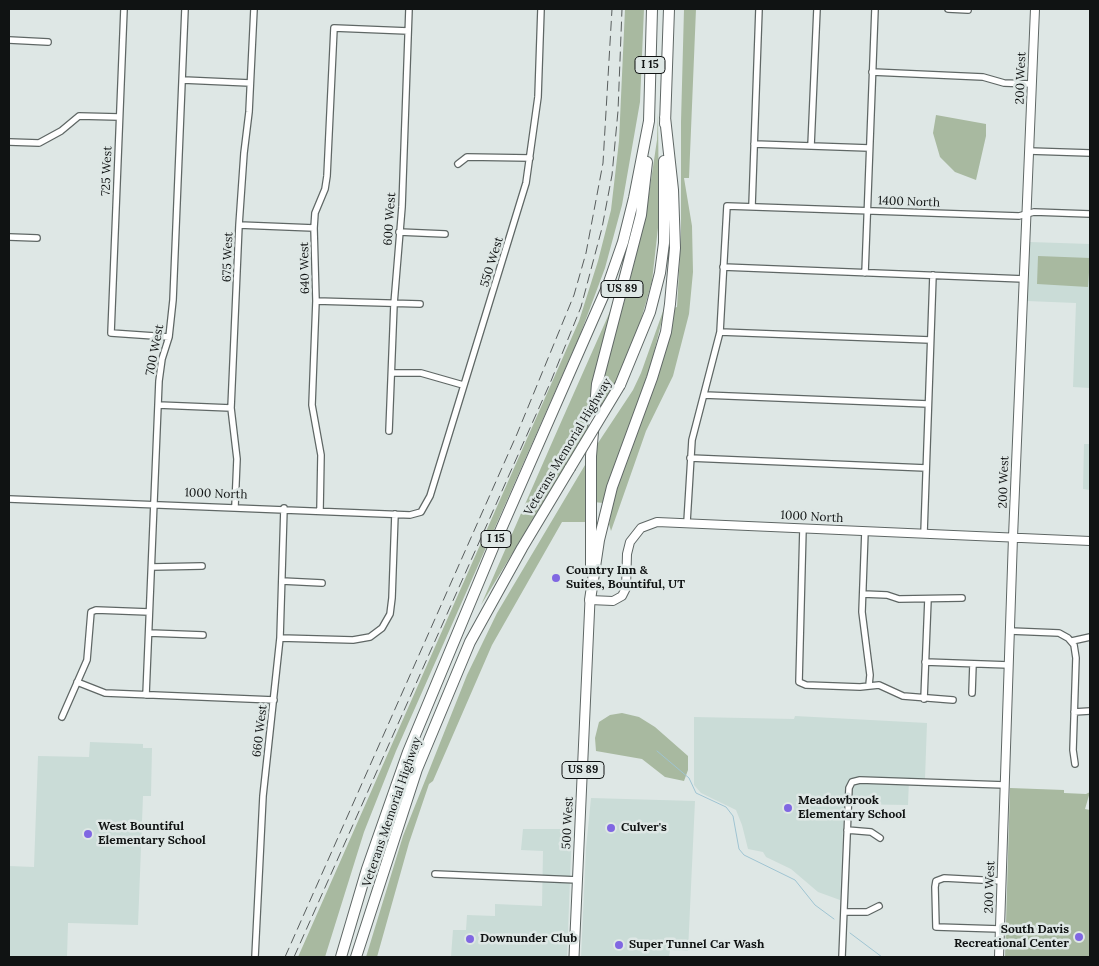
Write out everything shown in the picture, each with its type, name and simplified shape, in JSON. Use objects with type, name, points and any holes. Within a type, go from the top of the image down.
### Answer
[{"type":"highway","name":"Veterans Memorial Highway","points":[[341,957],[367,869],[408,752],[495,543],[608,285],[634,198],[649,121],[652,9]]},
{"type":"highway","name":"Veterans Memorial Highway","points":[[356,957],[417,770],[470,642],[517,556],[620,385],[650,312],[660,273],[664,243],[665,117],[669,9]]},
{"type":"highway","name":"US 89","points":[[590,600],[600,540],[612,487],[652,378],[666,332],[675,248],[674,190],[665,117]]},
{"type":"highway","name":"US 89","points":[[590,600],[594,411],[602,360],[641,215],[649,121]]},
{"type":"main road","name":"200 West","points":[[999,957],[1013,537],[1035,9]]},
{"type":"main road","name":"1000 North","points":[[590,600],[613,601],[622,596],[626,588],[628,549],[633,538],[641,528],[657,522],[1090,541]]},
{"type":"main road","name":"500 West","points":[[574,957],[590,600]]},
{"type":"street","name":"725 West","points":[[124,9],[111,333],[169,337]]},
{"type":"street","name":"700 West","points":[[146,695],[158,406],[162,359],[169,337],[173,300],[185,9]]},
{"type":"street","name":"675 West","points":[[235,506],[236,459],[232,408],[239,226],[254,9]]},
{"type":"street","name":"600 West","points":[[389,431],[409,9]]},
{"type":"street","name":"550 West","points":[[421,512],[430,496],[526,183],[538,98],[541,9]]},
{"type":"street","points":[[752,206],[759,9]]},
{"type":"street","points":[[811,146],[817,9]]},
{"type":"street","points":[[865,273],[875,9]]},
{"type":"street","points":[[948,9],[968,10]]},
{"type":"street","name":"640 West","points":[[320,510],[320,455],[312,405],[316,301],[314,228],[315,213],[325,189],[327,176],[334,28],[408,31]]},
{"type":"street","points":[[9,40],[48,42]]},
{"type":"street","points":[[872,72],[983,77],[1004,83],[1032,84]]},
{"type":"street","points":[[183,80],[250,83]]},
{"type":"street","points":[[9,142],[39,143],[61,131],[78,116],[119,117]]},
{"type":"street","points":[[754,144],[870,148]]},
{"type":"street","points":[[1029,151],[1090,153]]},
{"type":"street","points":[[458,164],[466,156],[530,158]]},
{"type":"street","name":"1400 North","points":[[723,267],[727,206],[1026,215],[1034,212],[1090,214]]},
{"type":"street","points":[[239,226],[314,228]]},
{"type":"street","points":[[399,232],[445,234]]},
{"type":"street","points":[[9,237],[37,238]]},
{"type":"street","points":[[687,522],[692,440],[720,332],[723,267],[1024,279]]},
{"type":"street","points":[[924,533],[933,275]]},
{"type":"street","points":[[316,301],[420,304]]},
{"type":"street","points":[[720,332],[930,340]]},
{"type":"street","points":[[392,373],[422,374],[463,385]]},
{"type":"street","points":[[704,395],[928,404]]},
{"type":"street","points":[[158,406],[232,408]]},
{"type":"street","points":[[690,458],[926,468]]},
{"type":"street","name":"1000 North","points":[[9,499],[235,506],[410,515],[421,512]]},
{"type":"street","name":"660 West","points":[[255,957],[263,796],[280,638],[284,508]]},
{"type":"street","points":[[280,638],[353,640],[370,637],[382,628],[390,614],[392,598],[395,514]]},
{"type":"street","points":[[803,528],[797,675],[799,682],[806,686],[860,688],[869,685],[879,685],[903,696],[953,700]]},
{"type":"street","points":[[865,530],[862,617],[870,675],[869,685]]},
{"type":"street","points":[[152,567],[202,566]]},
{"type":"street","points":[[282,581],[322,583]]},
{"type":"street","points":[[863,594],[885,595],[899,599],[962,598]]},
{"type":"street","points":[[924,698],[928,599]]},
{"type":"street","points":[[62,717],[87,660],[91,612],[149,612]]},
{"type":"street","points":[[1010,631],[1054,633],[1064,635],[1072,641],[1076,658],[1075,764]]},
{"type":"street","points":[[149,633],[203,635]]},
{"type":"street","points":[[1072,641],[1090,637]]},
{"type":"street","points":[[926,662],[1009,665]]},
{"type":"street","points":[[972,693],[973,664]]},
{"type":"street","points":[[77,682],[105,693],[274,700]]},
{"type":"street","points":[[1074,712],[1090,711]]},
{"type":"street","points":[[842,957],[849,788],[852,782],[860,780],[1005,785]]},
{"type":"street","points":[[847,830],[871,832],[880,838]]},
{"type":"street","points":[[435,874],[578,880]]},
{"type":"street","points":[[1000,929],[936,927],[934,887],[936,881],[944,878],[1002,881]]},
{"type":"street","points":[[844,912],[867,912],[879,906]]},
{"type":"shaded area","points":[[1030,242],[1090,244],[1090,388],[1073,387],[1076,303],[1027,301]]},
{"type":"shaded area","points":[[1084,444],[1090,444],[1090,490],[1083,489]]},
{"type":"shaded area","name":"Meadowbrook Elementary School","points":[[795,716],[927,723],[925,779],[909,779],[908,805],[844,804],[840,900],[818,892],[791,869],[766,857],[763,852],[748,849],[736,810],[701,793],[694,785],[694,717],[794,719]]},
{"type":"shaded area","name":"West Bountiful Elementary School","points":[[90,742],[143,744],[143,748],[152,748],[151,796],[143,796],[138,925],[68,923],[67,957],[9,957],[9,866],[34,867],[38,756],[89,757]]},
{"type":"shaded area","points":[[591,798],[695,801],[688,951],[670,950],[669,957],[581,957],[586,848]]},
{"type":"shaded area","points":[[523,829],[572,829],[567,957],[451,957],[453,930],[466,930],[467,915],[495,916],[495,904],[542,906],[543,851],[521,850]]},
{"type":"green space","points":[[625,9],[644,9],[640,102],[622,205],[605,268],[580,335],[396,751],[364,832],[325,957],[298,957],[579,321],[598,261],[611,210],[619,141]]},
{"type":"green space","points":[[684,9],[696,9],[689,178],[684,178],[692,226],[693,272],[689,314],[673,376],[646,431],[611,531],[609,524],[615,494],[674,308],[677,307],[681,236],[681,122]]},
{"type":"green space","points":[[658,113],[659,219],[652,281],[637,334],[618,378],[598,413],[600,391],[646,214],[657,140]]},
{"type":"green space","points":[[936,115],[986,124],[986,136],[976,180],[955,172],[940,157],[933,133]]},
{"type":"green space","points":[[1038,256],[1090,258],[1088,287],[1037,284]]},
{"type":"green space","points":[[667,300],[651,364],[603,503],[594,502],[596,446],[633,390]]},
{"type":"green space","points":[[612,307],[589,427],[481,605],[554,438]]},
{"type":"green space","points":[[588,460],[585,522],[562,522],[492,645],[433,781],[429,784],[409,843],[377,957],[366,957],[403,836],[467,675],[497,613]]},
{"type":"green space","points":[[622,713],[639,717],[655,727],[688,756],[688,770],[684,781],[665,777],[642,759],[596,751],[595,738],[599,722],[610,715]]},
{"type":"green space","points":[[1010,788],[1064,790],[1064,793],[1086,794],[1090,792],[1085,809],[1090,810],[1090,957],[1005,957]]},
{"type":"waterway","points":[[657,751],[689,778],[696,793],[726,807],[733,816],[739,849],[744,855],[795,880],[815,905],[834,919]]},
{"type":"waterway","points":[[850,933],[882,957]]},
{"type":"railway","points":[[285,957],[517,434],[574,295],[586,253],[603,163],[612,9]]},
{"type":"railway","points":[[294,957],[551,381],[581,307],[602,228],[612,175],[618,111],[622,9]]},
{"type":"place","name":"Country Inn & Suites, Bountiful, UT","points":[[556,578]]},
{"type":"place","name":"Meadowbrook Elementary School","points":[[788,808]]},
{"type":"place","name":"Culver's","points":[[611,828]]},
{"type":"place","name":"West Bountiful Elementary School","points":[[88,834]]},
{"type":"place","name":"South Davis Recreational Center","points":[[1079,937]]},
{"type":"place","name":"Downunder Club","points":[[470,939]]},
{"type":"place","name":"Super Tunnel Car Wash","points":[[619,945]]}]
